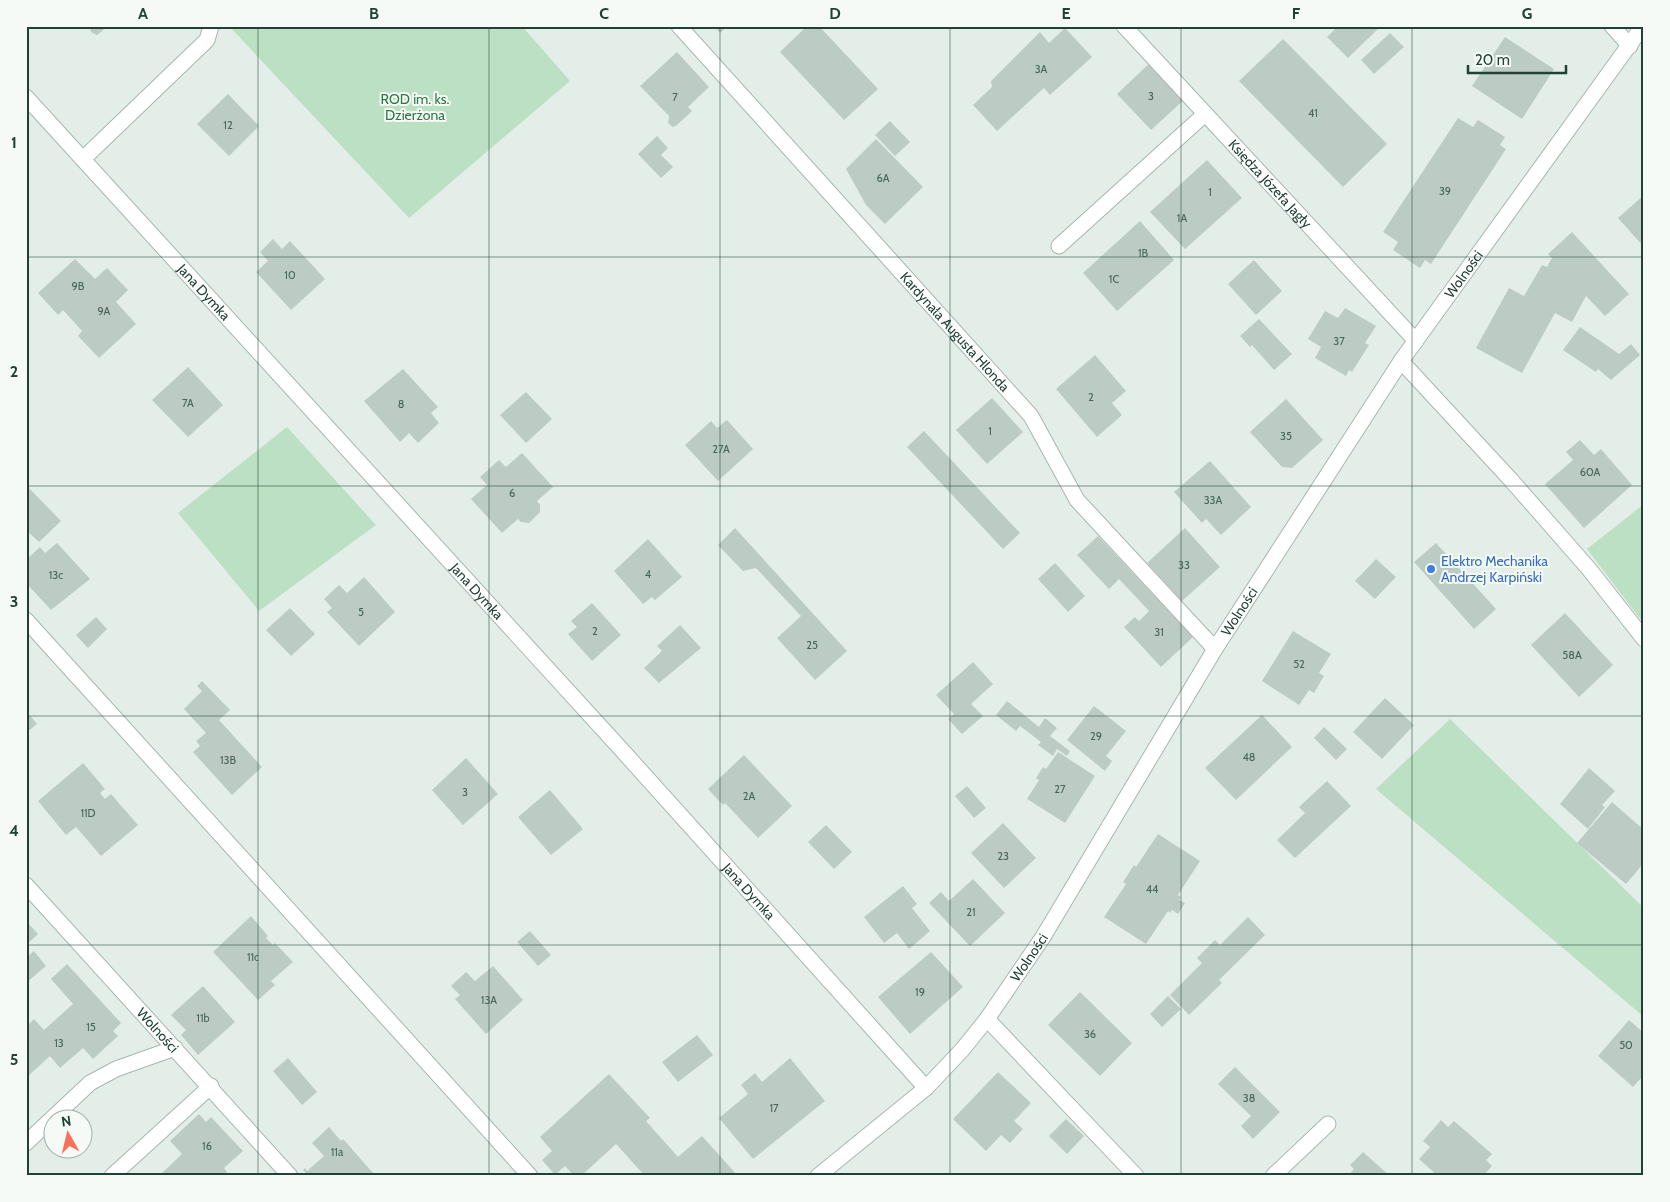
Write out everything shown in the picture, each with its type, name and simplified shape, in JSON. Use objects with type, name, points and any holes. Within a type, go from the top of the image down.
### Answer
[{"type":"street","points":[[83,159],[207,40],[211,26]]},
{"type":"street","name":"Kardynała Augusta Hlonda","points":[[679,26],[1031,416],[1076,500],[1215,649]]},
{"type":"street","name":"Księdza Józefa Jagły","points":[[1124,26],[1416,341]]},
{"type":"street","points":[[1612,26],[1630,46]]},
{"type":"street","name":"Wolności","points":[[818,1176],[926,1088],[962,1050],[987,1019],[1044,937],[1215,649],[1401,361],[1643,26]]},
{"type":"street","name":"Jana Dymka","points":[[26,97],[627,756],[926,1088]]},
{"type":"street","points":[[1059,246],[1205,114]]},
{"type":"street","points":[[1401,361],[1512,480],[1589,570],[1644,639]]},
{"type":"street","points":[[26,620],[530,1176]]},
{"type":"street","name":"Wolności","points":[[26,885],[176,1048],[290,1176]]},
{"type":"street","points":[[987,1019],[1136,1176]]},
{"type":"street","points":[[26,1143],[90,1083],[116,1069],[176,1048]]},
{"type":"street","points":[[112,1176],[210,1086]]},
{"type":"street","points":[[1273,1176],[1328,1124]]},
{"type":"green space","name":"ROD im. ks. Dzierżona","points":[[229,26],[522,26],[570,81],[409,218]]},
{"type":"green space","points":[[287,427],[376,525],[259,611],[178,513]]},
{"type":"green space","points":[[1644,504],[1644,624],[1587,549]]},
{"type":"green space","points":[[1450,719],[1644,908],[1644,1017],[1376,789]]},
{"type":"building","points":[[89,26],[108,26],[97,35],[91,32]]},
{"type":"building","points":[[714,26],[728,26],[720,33]]},
{"type":"building","points":[[807,26],[819,26],[878,89],[844,120],[780,52]]},
{"type":"building","points":[[1338,26],[1381,26],[1348,58],[1327,37]]},
{"type":"building","points":[[1065,28],[1092,57],[1050,95],[1044,88],[997,131],[973,105],[992,87],[991,81],[1040,32],[1049,43]]},
{"type":"building","points":[[1390,33],[1404,47],[1374,74],[1361,60]]},
{"type":"building","points":[[1505,37],[1554,69],[1522,119],[1472,86]]},
{"type":"building","points":[[1283,39],[1387,144],[1343,187],[1239,81]]},
{"type":"building","points":[[677,52],[709,87],[688,107],[692,111],[673,127],[668,123],[669,116],[640,86]]},
{"type":"building","points":[[1152,61],[1186,98],[1151,130],[1117,94]]},
{"type":"building","points":[[228,94],[259,126],[229,156],[197,124]]},
{"type":"building","points":[[1458,118],[1473,127],[1478,120],[1505,137],[1500,145],[1506,149],[1431,264],[1425,260],[1420,268],[1393,250],[1398,242],[1383,232]]},
{"type":"building","points":[[890,121],[910,142],[895,156],[875,135]]},
{"type":"building","points":[[657,136],[668,148],[661,155],[673,167],[661,178],[638,154]]},
{"type":"building","points":[[876,139],[923,187],[885,224],[866,205],[846,169]]},
{"type":"building","points":[[1207,160],[1242,198],[1185,249],[1150,212]]},
{"type":"building","points":[[1644,195],[1644,247],[1618,218]]},
{"type":"building","points":[[1140,221],[1174,260],[1117,311],[1083,273]]},
{"type":"building","points":[[1572,232],[1629,294],[1605,316],[1586,296],[1572,322],[1555,313],[1522,373],[1476,348],[1509,288],[1524,296],[1542,265],[1547,267],[1552,258],[1548,254]]},
{"type":"building","points":[[273,239],[282,249],[290,241],[325,279],[291,310],[256,272],[268,261],[260,252]]},
{"type":"building","points":[[75,259],[95,279],[107,268],[128,290],[116,302],[136,324],[99,358],[78,336],[82,331],[63,310],[58,315],[38,293]]},
{"type":"building","points":[[1254,260],[1282,291],[1256,315],[1228,284]]},
{"type":"building","points":[[1345,308],[1376,326],[1365,343],[1369,345],[1352,372],[1349,370],[1346,376],[1315,358],[1321,347],[1308,339],[1325,311],[1338,318]]},
{"type":"building","points":[[1259,319],[1292,354],[1274,370],[1252,345],[1250,347],[1240,336]]},
{"type":"building","points":[[1580,327],[1619,354],[1631,344],[1640,355],[1611,380],[1598,369],[1596,372],[1563,350]]},
{"type":"building","points":[[1095,355],[1126,391],[1112,403],[1122,415],[1097,437],[1056,389]]},
{"type":"building","points":[[188,367],[223,405],[188,437],[152,400]]},
{"type":"building","points":[[403,369],[438,407],[431,413],[439,423],[418,443],[409,433],[400,442],[364,401]]},
{"type":"building","points":[[526,392],[552,419],[526,443],[500,415]]},
{"type":"building","points":[[992,398],[1023,432],[987,464],[956,430]]},
{"type":"building","points":[[1286,399],[1323,440],[1292,468],[1282,467],[1250,432]]},
{"type":"building","points":[[727,420],[753,449],[718,481],[685,445],[711,421],[717,428]]},
{"type":"building","points":[[924,431],[1020,533],[1003,549],[907,447]]},
{"type":"building","points":[[1580,440],[1594,455],[1601,449],[1632,485],[1584,528],[1545,484],[1573,460],[1566,452]]},
{"type":"building","points":[[522,453],[553,487],[537,501],[540,505],[540,512],[529,523],[521,522],[518,519],[502,533],[471,499],[487,485],[480,477],[499,460],[506,467]]},
{"type":"building","points":[[1210,461],[1251,507],[1221,535],[1206,519],[1202,523],[1174,492]]},
{"type":"building","points":[[26,485],[61,521],[39,542],[26,530]]},
{"type":"building","points":[[735,528],[847,651],[815,680],[777,638],[801,616],[756,568],[743,571],[718,545]]},
{"type":"building","points":[[1185,528],[1220,567],[1182,601],[1147,563]]},
{"type":"building","points":[[1098,536],[1193,637],[1161,667],[1124,627],[1135,617],[1139,621],[1149,611],[1119,579],[1109,589],[1077,555]]},
{"type":"building","points":[[648,539],[682,577],[655,600],[652,597],[643,604],[614,571]]},
{"type":"building","points":[[57,543],[90,579],[51,610],[26,583],[28,568],[26,560],[40,547],[45,553]]},
{"type":"building","points":[[1436,543],[1496,609],[1474,629],[1414,562]]},
{"type":"building","points":[[1376,559],[1396,577],[1375,599],[1355,581]]},
{"type":"building","points":[[1055,563],[1085,596],[1068,612],[1038,579]]},
{"type":"building","points":[[364,577],[395,612],[359,646],[327,612],[332,608],[324,599],[339,585],[347,593]]},
{"type":"building","points":[[592,603],[621,635],[592,661],[568,634],[577,627],[571,621]]},
{"type":"building","points":[[290,608],[315,634],[291,656],[266,630]]},
{"type":"building","points":[[1565,613],[1613,665],[1579,697],[1531,645]]},
{"type":"building","points":[[96,617],[107,629],[88,648],[76,635]]},
{"type":"building","points":[[680,625],[701,648],[659,683],[644,668],[662,651],[657,646]]},
{"type":"building","points":[[1293,631],[1331,654],[1319,673],[1324,676],[1314,693],[1309,690],[1299,705],[1262,681]]},
{"type":"building","points":[[973,662],[993,684],[971,704],[983,716],[962,734],[948,719],[954,714],[936,695]]},
{"type":"building","points":[[202,681],[230,710],[219,720],[262,767],[232,795],[193,752],[200,746],[196,741],[206,733],[184,709],[202,691],[197,686]]},
{"type":"building","points":[[1385,698],[1414,725],[1382,759],[1353,732]]},
{"type":"building","points":[[1007,701],[1039,727],[1045,718],[1057,728],[1050,736],[1070,751],[1067,756],[1057,749],[1053,756],[1038,745],[1041,742],[1020,726],[1016,731],[996,715]]},
{"type":"building","points":[[1094,706],[1126,731],[1106,756],[1112,761],[1105,771],[1067,740]]},
{"type":"building","points":[[26,711],[37,724],[26,733]]},
{"type":"building","points":[[1262,715],[1292,747],[1236,800],[1205,768]]},
{"type":"building","points":[[1324,727],[1347,749],[1336,760],[1314,738]]},
{"type":"building","points":[[1058,752],[1095,776],[1065,823],[1027,799],[1039,780],[1036,778],[1043,767],[1046,769]]},
{"type":"building","points":[[744,755],[792,806],[758,838],[725,803],[723,805],[708,789]]},
{"type":"building","points":[[466,758],[498,794],[463,825],[432,790]]},
{"type":"building","points":[[83,763],[105,789],[100,793],[105,799],[111,794],[138,825],[101,856],[76,827],[66,835],[38,801]]},
{"type":"building","points":[[1589,768],[1615,791],[1602,805],[1605,807],[1588,829],[1560,804]]},
{"type":"building","points":[[1327,781],[1351,806],[1295,858],[1277,840],[1305,813],[1299,807]]},
{"type":"building","points":[[967,786],[986,808],[974,818],[955,796]]},
{"type":"building","points":[[550,790],[583,829],[551,855],[518,817]]},
{"type":"building","points":[[1612,802],[1644,830],[1644,863],[1626,884],[1577,843]]},
{"type":"building","points":[[1003,823],[1036,858],[1004,888],[971,853]]},
{"type":"building","points":[[826,825],[852,852],[834,869],[808,842]]},
{"type":"building","points":[[1158,834],[1200,861],[1178,895],[1181,897],[1179,900],[1185,903],[1178,914],[1172,910],[1170,913],[1168,911],[1146,944],[1104,917],[1126,884],[1123,882],[1134,865],[1136,867]]},
{"type":"building","points":[[973,879],[1005,913],[970,946],[929,903],[941,892],[949,901]]},
{"type":"building","points":[[903,886],[917,904],[912,908],[930,931],[909,949],[897,933],[884,943],[864,917]]},
{"type":"building","points":[[251,916],[268,936],[266,938],[273,945],[275,943],[293,962],[271,981],[275,985],[258,1000],[213,952]]},
{"type":"building","points":[[1248,917],[1265,935],[1219,980],[1222,983],[1189,1015],[1170,995],[1202,963],[1197,958],[1215,940],[1220,945]]},
{"type":"building","points":[[26,921],[38,934],[26,945]]},
{"type":"building","points":[[530,931],[551,955],[538,966],[517,942]]},
{"type":"building","points":[[34,951],[46,966],[26,983],[26,958]]},
{"type":"building","points":[[931,952],[963,987],[910,1034],[878,997]]},
{"type":"building","points":[[67,964],[121,1023],[113,1031],[118,1036],[93,1059],[83,1048],[60,1068],[50,1056],[28,1076],[26,1027],[34,1019],[44,1030],[73,1004],[51,979]]},
{"type":"building","points":[[493,966],[523,1000],[486,1034],[455,999],[460,995],[451,986],[466,972],[475,981]]},
{"type":"building","points":[[203,986],[235,1022],[198,1055],[181,1035],[186,1030],[171,1015]]},
{"type":"building","points":[[1080,992],[1132,1043],[1100,1076],[1048,1025]]},
{"type":"building","points":[[1168,996],[1181,1009],[1162,1027],[1150,1014]]},
{"type":"building","points":[[1629,1020],[1644,1033],[1644,1075],[1633,1087],[1598,1056]]},
{"type":"building","points":[[697,1035],[713,1055],[678,1082],[662,1062]]},
{"type":"building","points":[[288,1058],[317,1092],[302,1105],[273,1071]]},
{"type":"building","points":[[790,1058],[825,1101],[753,1159],[719,1118],[748,1094],[741,1085],[755,1073],[762,1082]]},
{"type":"building","points":[[1235,1067],[1280,1112],[1253,1139],[1241,1126],[1251,1116],[1218,1084]]},
{"type":"building","points":[[998,1072],[1031,1103],[1014,1121],[1023,1129],[1010,1143],[1001,1135],[986,1151],[953,1119]]},
{"type":"building","points":[[609,1074],[650,1118],[646,1121],[678,1157],[702,1136],[738,1176],[645,1176],[616,1144],[581,1176],[574,1176],[565,1166],[555,1175],[542,1160],[552,1151],[540,1137]]},
{"type":"building","points":[[199,1114],[206,1122],[211,1117],[243,1151],[224,1168],[227,1172],[223,1176],[162,1176],[161,1174],[182,1154],[170,1141]]},
{"type":"building","points":[[1066,1119],[1084,1136],[1067,1154],[1049,1136]]},
{"type":"building","points":[[1441,1120],[1448,1127],[1454,1121],[1492,1154],[1486,1160],[1492,1166],[1483,1176],[1438,1176],[1419,1159],[1430,1147],[1423,1141]]},
{"type":"building","points":[[329,1127],[341,1141],[343,1139],[374,1174],[373,1176],[309,1176],[303,1170],[305,1168],[307,1171],[324,1156],[312,1143]]},
{"type":"building","points":[[1363,1152],[1390,1176],[1348,1176],[1354,1169],[1350,1165]]},
{"type":"place","name":"Elektro Mechanika Andrzej Karpiński","points":[[1431,569]]}]
